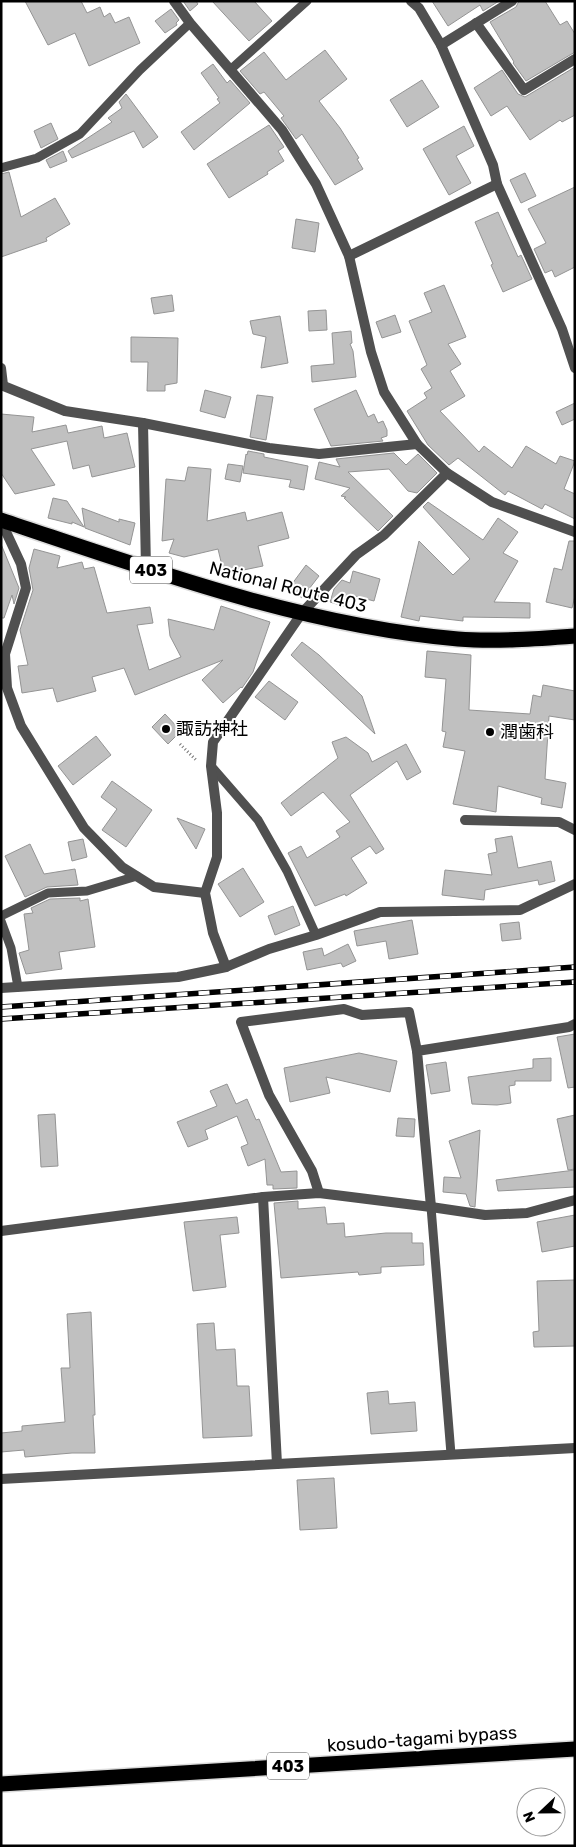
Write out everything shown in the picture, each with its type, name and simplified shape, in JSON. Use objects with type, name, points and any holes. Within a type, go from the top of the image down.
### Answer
[{"type":"highway","name":"National Route 403","points":[[1,520],[146,568],[302,613],[386,630],[459,639],[575,636]]},
{"type":"highway","name":"kosudo-tagami bypass","points":[[1,1784],[575,1749]]},
{"type":"street","points":[[174,1],[190,23],[282,130],[316,184],[349,256],[371,352],[384,392],[417,444],[447,473],[492,502],[575,532]]},
{"type":"street","points":[[412,1],[419,8],[441,44],[493,165],[497,184],[562,329],[575,368]]},
{"type":"street","points":[[441,44],[512,1]]},
{"type":"street","points":[[476,23],[524,90],[575,59]]},
{"type":"street","points":[[349,256],[497,184]]},
{"type":"street","points":[[1,368],[2,385],[65,411],[143,423],[269,448],[319,454],[417,444]]},
{"type":"street","points":[[143,423],[146,568]]},
{"type":"street","points":[[226,967],[213,933],[205,894],[217,857],[217,813],[211,766],[213,742],[302,613],[356,555],[384,535],[447,473]]},
{"type":"street","points":[[1,520],[21,564],[26,588],[5,654],[6,688],[21,726],[84,828],[122,867],[154,887],[205,894]]},
{"type":"street","points":[[465,820],[559,822],[575,830]]},
{"type":"street","points":[[1,988],[178,977],[226,967],[269,949],[316,936],[380,912],[520,910],[575,884]]},
{"type":"street","points":[[318,1194],[312,1171],[269,1095],[242,1022],[344,1009],[362,1015],[409,1012],[417,1051],[431,1207]]},
{"type":"street","points":[[417,1051],[568,1027],[575,1024]]},
{"type":"street","points":[[1,1231],[263,1198],[318,1194],[484,1215],[527,1213],[575,1200]]},
{"type":"street","points":[[263,1198],[277,1464]]},
{"type":"street","points":[[1,1479],[575,1448]]},
{"type":"lane","points":[[230,70],[307,1]]},
{"type":"lane","points":[[1,168],[37,158],[80,134],[140,70],[190,23]]},
{"type":"lane","points":[[211,766],[258,820],[287,871],[316,936]]},
{"type":"lane","points":[[1,916],[48,893],[87,891],[137,876]]},
{"type":"lane","points":[[1,921],[11,948],[18,987]]},
{"type":"lane","points":[[431,1207],[451,1454]]},
{"type":"building","points":[[25,1],[81,1],[87,13],[100,7],[104,17],[110,13],[115,23],[129,17],[140,43],[89,66],[75,33],[48,45]]},
{"type":"building","points":[[183,1],[196,1],[198,4],[190,11]]},
{"type":"building","points":[[212,1],[254,1],[272,21],[249,41]]},
{"type":"building","points":[[432,1],[499,1],[483,11],[480,5],[448,26]]},
{"type":"building","points":[[519,1],[545,1],[560,25],[567,21],[575,34],[575,52],[526,81],[513,63],[490,22],[516,7]]},
{"type":"building","points":[[171,9],[179,20],[176,23],[177,25],[165,33],[155,21]]},
{"type":"building","points":[[325,50],[347,79],[319,101],[340,128],[359,158],[357,159],[363,169],[335,185],[302,134],[296,139],[281,118],[284,116],[264,92],[260,94],[240,71],[264,52],[286,80]]},
{"type":"building","points":[[213,64],[227,83],[230,80],[250,103],[194,150],[181,132],[220,103],[217,99],[219,98],[201,73]]},
{"type":"building","points":[[575,67],[575,115],[562,122],[560,120],[530,140],[507,106],[491,116],[474,88],[502,70],[518,94],[525,97]]},
{"type":"building","points":[[422,80],[439,107],[407,127],[390,100]]},
{"type":"building","points":[[126,94],[158,137],[143,148],[134,131],[72,158],[68,151],[112,122],[108,118],[122,108],[119,102]]},
{"type":"building","points":[[51,123],[58,139],[41,148],[34,131]]},
{"type":"building","points":[[269,125],[284,147],[278,151],[284,161],[267,172],[268,174],[229,198],[207,164]]},
{"type":"building","points":[[464,126],[474,146],[456,156],[471,183],[449,195],[423,149]]},
{"type":"building","points":[[63,151],[67,161],[50,168],[46,160]]},
{"type":"building","points":[[9,172],[21,217],[55,198],[70,224],[46,238],[47,241],[1,257],[1,174]]},
{"type":"building","points":[[525,173],[536,196],[521,203],[510,180]]},
{"type":"building","points":[[575,187],[575,267],[555,277],[552,270],[545,273],[534,249],[546,243],[528,209]]},
{"type":"building","points":[[498,212],[518,257],[521,255],[532,279],[503,292],[475,222]]},
{"type":"building","points":[[296,219],[319,223],[315,252],[292,248]]},
{"type":"building","points":[[444,285],[466,337],[448,344],[461,364],[450,371],[465,396],[440,411],[479,452],[484,446],[512,468],[526,446],[556,464],[560,456],[575,461],[564,489],[575,494],[575,519],[545,504],[542,509],[508,491],[505,495],[458,458],[449,465],[428,445],[407,411],[427,398],[424,393],[432,388],[421,369],[427,365],[409,321],[432,312],[424,293]]},
{"type":"building","points":[[172,295],[174,311],[154,314],[151,298]]},
{"type":"building","points":[[326,310],[327,330],[309,331],[308,311]]},
{"type":"building","points":[[395,315],[401,332],[382,338],[376,322]]},
{"type":"building","points":[[280,316],[288,363],[261,368],[266,337],[253,334],[250,321]]},
{"type":"building","points":[[351,331],[352,343],[350,344],[353,351],[356,377],[312,382],[311,366],[334,364],[332,333]]},
{"type":"building","points":[[131,337],[178,338],[177,383],[165,385],[165,391],[147,391],[148,362],[131,362]]},
{"type":"building","points":[[205,390],[231,397],[225,418],[200,411]]},
{"type":"building","points":[[356,390],[368,417],[374,414],[378,423],[383,421],[387,430],[387,436],[381,438],[383,441],[331,446],[314,409]]},
{"type":"building","points":[[257,395],[273,397],[266,440],[250,437]]},
{"type":"building","points":[[575,403],[575,419],[562,425],[556,412]]},
{"type":"building","points":[[1,414],[34,417],[32,432],[66,425],[68,433],[102,426],[104,438],[127,433],[135,467],[92,477],[89,465],[73,469],[67,441],[31,449],[55,485],[15,494],[1,473]]},
{"type":"building","points":[[248,451],[264,454],[264,457],[308,466],[304,490],[289,487],[291,480],[243,473]]},
{"type":"building","points":[[394,453],[406,465],[418,454],[437,473],[417,493],[408,491],[389,469],[348,472],[393,516],[378,531],[344,498],[346,497],[341,496],[350,488],[315,479],[319,462],[340,467],[336,459]]},
{"type":"building","points":[[228,464],[243,466],[240,482],[225,479]]},
{"type":"building","points":[[188,467],[211,469],[207,521],[245,512],[247,521],[282,512],[289,538],[258,546],[263,566],[224,574],[218,549],[184,557],[169,553],[174,539],[162,541],[166,479],[185,481]]},
{"type":"building","points":[[53,498],[67,501],[84,527],[72,522],[72,524],[48,518]]},
{"type":"building","points":[[428,502],[483,540],[498,518],[518,532],[503,553],[518,561],[494,602],[530,603],[530,618],[463,617],[463,621],[420,616],[419,621],[401,617],[419,541],[453,575],[470,559],[423,507]]},
{"type":"building","points":[[82,508],[119,522],[119,519],[135,523],[130,545],[85,528]]},
{"type":"building","points":[[569,541],[575,541],[575,596],[572,608],[546,602],[554,568],[562,570]]},
{"type":"building","points":[[1,544],[19,588],[14,604],[12,595],[4,618],[1,618]]},
{"type":"building","points":[[34,549],[60,556],[57,568],[82,562],[84,569],[94,567],[107,613],[150,607],[153,623],[137,625],[149,670],[181,657],[170,636],[168,619],[214,630],[221,606],[270,622],[253,672],[242,688],[223,703],[202,680],[223,660],[135,695],[124,668],[92,677],[96,691],[57,702],[53,688],[22,693],[18,666],[28,665],[20,630],[33,590],[29,568]]},
{"type":"building","points":[[306,565],[319,576],[302,598],[289,588]]},
{"type":"building","points":[[353,571],[380,579],[374,601],[351,595],[347,607],[330,602],[334,589],[342,580],[350,583]]},
{"type":"building","points":[[302,642],[319,655],[362,696],[375,734],[291,655]]},
{"type":"building","points":[[427,651],[471,655],[469,710],[530,714],[533,695],[541,697],[543,685],[575,691],[575,720],[549,716],[545,779],[566,783],[562,808],[541,804],[542,798],[498,786],[496,812],[453,804],[465,751],[443,747],[446,732],[442,731],[446,679],[425,677]]},
{"type":"building","points":[[269,681],[298,702],[285,720],[255,697]]},
{"type":"building","name":"諏訪神社","points":[[165,714],[181,731],[168,744],[152,727]]},
{"type":"building","points":[[96,736],[111,755],[73,785],[58,766]]},
{"type":"building","points":[[346,737],[368,753],[372,762],[406,744],[421,772],[407,780],[397,761],[350,795],[384,849],[376,854],[370,846],[351,858],[367,883],[346,896],[345,894],[315,906],[288,853],[301,846],[307,858],[340,837],[336,831],[350,822],[323,792],[291,816],[281,803],[338,758],[332,742]]},
{"type":"building","points":[[112,781],[152,810],[126,847],[102,830],[117,809],[101,797]]},
{"type":"building","points":[[177,818],[205,829],[196,849]]},
{"type":"building","points":[[512,836],[518,868],[551,861],[555,881],[539,885],[538,880],[485,890],[484,900],[442,895],[445,870],[492,875],[488,854],[497,852],[495,839]]},
{"type":"building","points":[[83,839],[87,857],[72,861],[68,842]]},
{"type":"building","points":[[30,844],[44,874],[75,869],[78,885],[47,887],[25,897],[5,856]]},
{"type":"building","points":[[243,868],[264,902],[240,917],[218,884]]},
{"type":"building","points":[[80,898],[80,901],[88,899],[95,947],[59,952],[62,969],[26,974],[19,953],[29,950],[24,914],[33,913],[31,908],[50,899]]},
{"type":"building","points":[[293,906],[300,925],[275,935],[268,916]]},
{"type":"building","points":[[412,920],[418,954],[389,959],[386,941],[357,946],[354,931]]},
{"type":"building","points":[[519,922],[521,939],[502,941],[500,924]]},
{"type":"building","points":[[348,944],[356,961],[343,967],[341,963],[307,970],[303,952],[322,948],[324,956]]},
{"type":"building","points":[[575,1034],[575,1087],[568,1088],[557,1037]]},
{"type":"building","points":[[359,1053],[397,1061],[390,1092],[326,1077],[330,1093],[290,1102],[284,1068]]},
{"type":"building","points":[[551,1058],[551,1081],[515,1081],[515,1085],[509,1086],[511,1103],[497,1105],[472,1104],[468,1077],[533,1068],[533,1059]]},
{"type":"building","points":[[446,1062],[450,1091],[431,1094],[426,1065]]},
{"type":"building","points":[[227,1084],[236,1104],[247,1099],[256,1120],[259,1119],[281,1172],[297,1171],[297,1188],[273,1189],[273,1185],[267,1185],[265,1159],[248,1166],[241,1147],[248,1144],[237,1116],[205,1130],[208,1139],[188,1147],[177,1122],[217,1106],[210,1091]]},
{"type":"building","points":[[55,1114],[58,1166],[41,1167],[38,1115]]},
{"type":"building","points":[[575,1115],[575,1169],[568,1170],[557,1119]]},
{"type":"building","points":[[398,1118],[415,1119],[414,1137],[396,1136]]},
{"type":"building","points":[[480,1130],[475,1207],[470,1206],[466,1194],[443,1192],[444,1177],[461,1178],[449,1141]]},
{"type":"building","points":[[575,1170],[575,1187],[498,1191],[496,1180]]},
{"type":"building","points":[[298,1201],[298,1209],[325,1207],[327,1224],[344,1223],[345,1237],[386,1233],[412,1233],[412,1243],[423,1243],[424,1265],[381,1267],[381,1273],[359,1275],[358,1272],[281,1278],[274,1203]]},
{"type":"building","points":[[575,1215],[575,1246],[542,1252],[537,1222]]},
{"type":"building","points":[[237,1217],[239,1233],[220,1235],[226,1287],[193,1291],[184,1222]]},
{"type":"building","points":[[575,1280],[575,1346],[534,1347],[533,1332],[539,1331],[537,1281]]},
{"type":"building","points":[[91,1312],[95,1453],[25,1457],[24,1450],[1,1452],[1,1433],[22,1431],[22,1426],[65,1422],[61,1368],[70,1368],[67,1314]]},
{"type":"building","points":[[214,1323],[216,1350],[235,1349],[237,1386],[249,1386],[252,1436],[203,1438],[197,1324]]},
{"type":"building","points":[[388,1391],[389,1404],[415,1402],[417,1431],[371,1434],[367,1393]]},
{"type":"building","points":[[334,1478],[337,1528],[300,1530],[297,1480]]},
{"type":"railway","points":[[1,1007],[575,967]]},
{"type":"railway","points":[[1,1019],[575,982]]},
{"type":"place","name":"諏訪神社","points":[[166,729]]},
{"type":"place","name":"潤歯科","points":[[490,732]]}]
